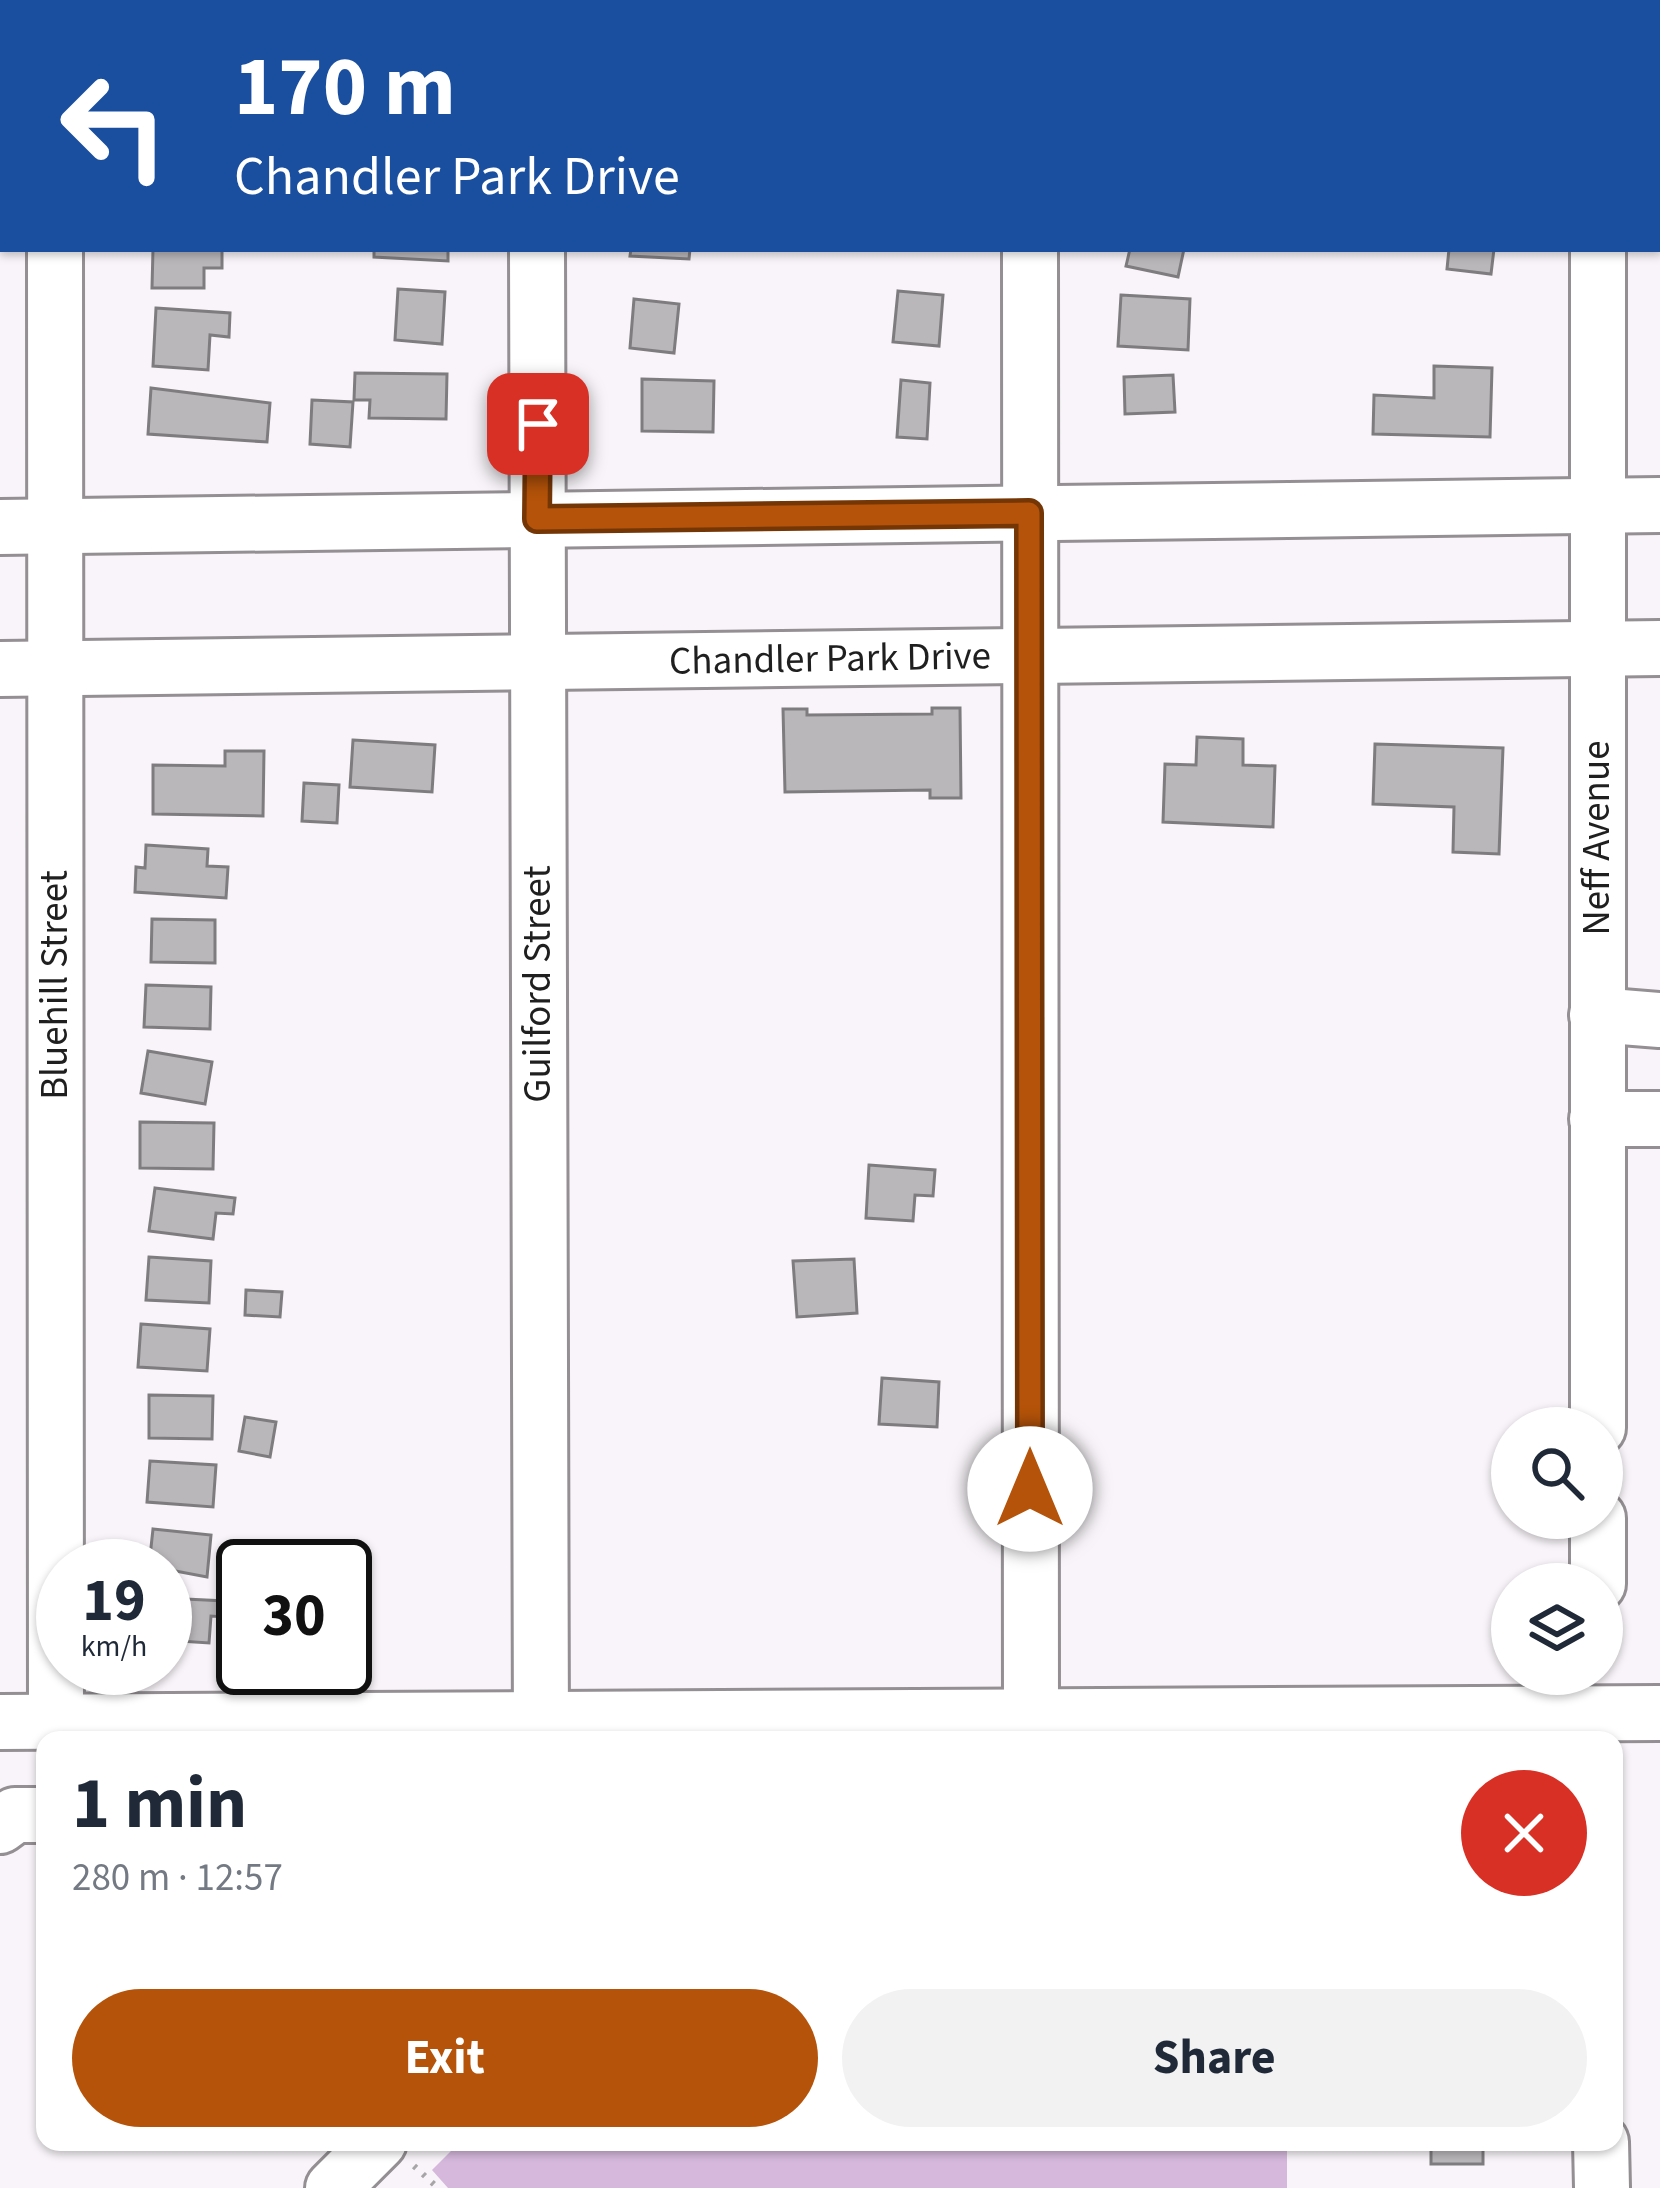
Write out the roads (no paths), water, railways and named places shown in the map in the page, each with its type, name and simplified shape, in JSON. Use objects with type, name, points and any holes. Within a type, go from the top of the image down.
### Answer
[{"type":"street","name":"Bluehill Street","points":[[55,252],[56,1722]]},
{"type":"street","name":"Guilford Street","points":[[537,252],[541,1730]]},
{"type":"street","points":[[1030,252],[1031,1721]]},
{"type":"street","name":"Neff Avenue","points":[[1598,252],[1598,1407]]},
{"type":"street","points":[[0,527],[1660,505]]},
{"type":"street","name":"Chandler Park Drive","points":[[0,669],[1660,648]]},
{"type":"street","points":[[1597,1015],[1660,1020]]},
{"type":"street","points":[[1597,1119],[1660,1120]]},
{"type":"street","points":[[0,1722],[541,1730],[1598,1710],[1660,1713]]},
{"type":"street","points":[[0,1826],[15,1815],[36,1815]]},
{"type":"street","points":[[333,2188],[370,2151]]},
{"type":"street","points":[[1601,2151],[1602,2188]]}]
